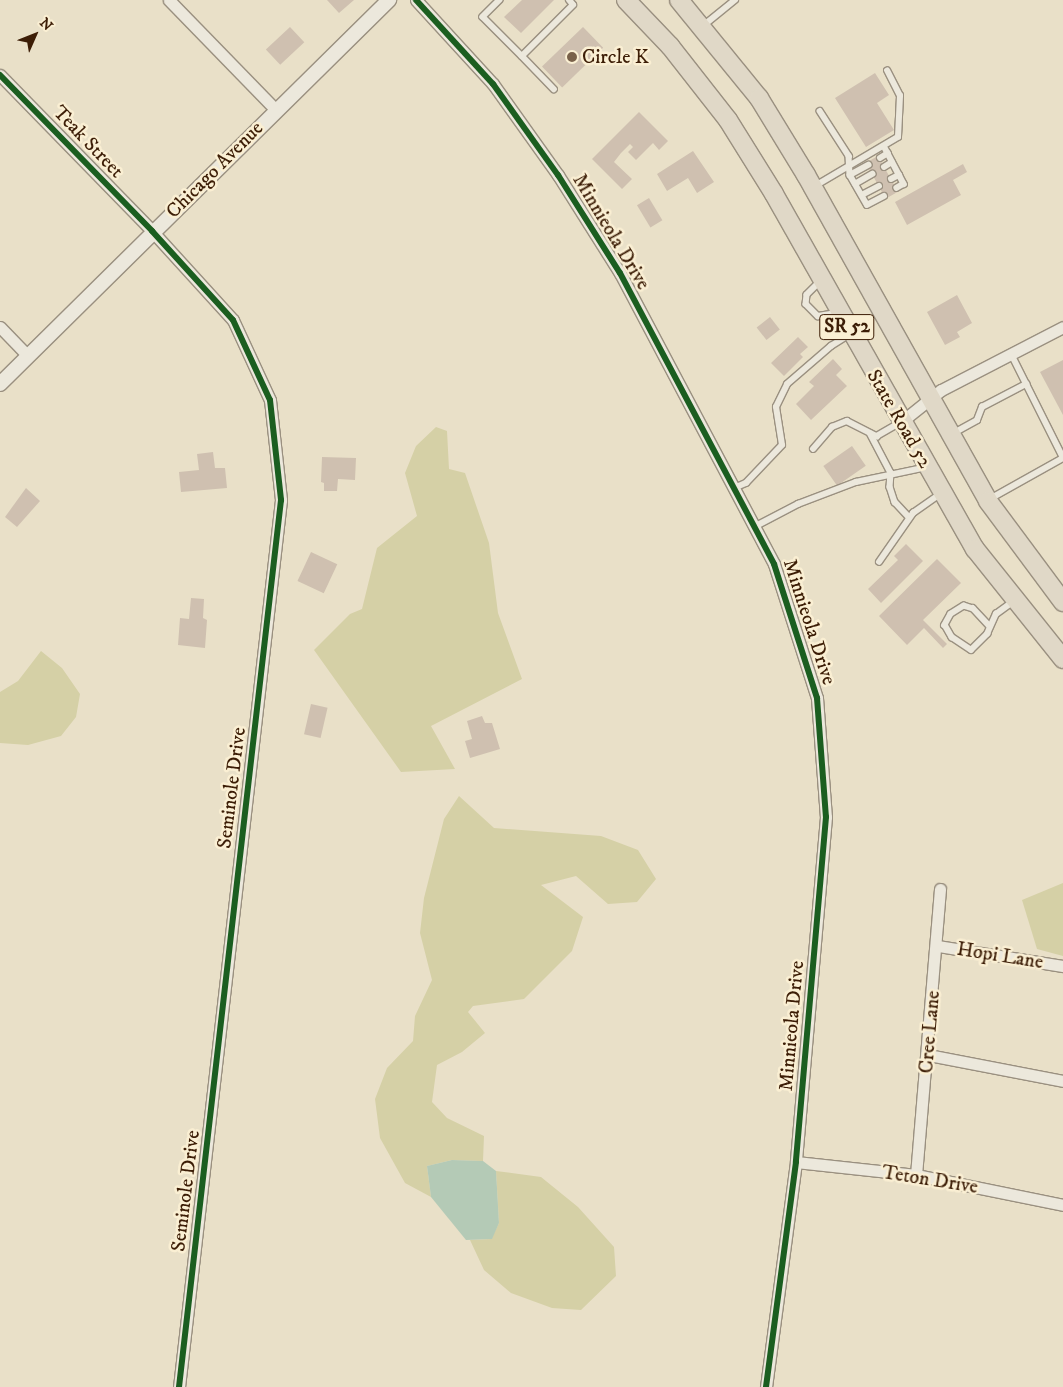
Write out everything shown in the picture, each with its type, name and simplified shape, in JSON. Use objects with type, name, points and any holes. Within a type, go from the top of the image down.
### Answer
[{"type":"main road","name":"State Road 52","points":[[626,0],[670,46],[728,120],[822,280],[901,422],[975,549],[1014,601],[1063,660]]},
{"type":"main road","name":"State Road 52","points":[[679,0],[703,26],[759,98],[813,187],[950,436],[988,501],[1063,602]]},
{"type":"street","points":[[169,0],[276,110]]},
{"type":"street","name":"Chicago Avenue","points":[[0,384],[152,231],[389,0]]},
{"type":"street","name":"Minnieola Drive","points":[[416,0],[493,84],[558,176],[620,273],[774,564],[817,698],[826,817],[796,1162],[766,1387]]},
{"type":"street","name":"Teak Street","points":[[0,75],[152,231]]},
{"type":"street","name":"Seminole Drive","points":[[152,231],[233,320],[270,400],[281,500],[180,1387]]},
{"type":"street","points":[[901,422],[930,397],[1063,326]]},
{"type":"street","points":[[0,327],[28,356]]},
{"type":"street","name":"Cree Lane","points":[[916,1175],[938,946],[940,888]]},
{"type":"street","name":"Hopi Lane","points":[[938,946],[1063,966]]},
{"type":"street","points":[[928,1054],[1063,1081]]},
{"type":"street","name":"Teton Drive","points":[[796,1162],[916,1175],[1063,1205]]},
{"type":"lane","points":[[500,0],[483,17],[554,90]]},
{"type":"lane","points":[[703,26],[735,0]]},
{"type":"lane","points":[[522,56],[574,2]]},
{"type":"lane","points":[[813,187],[898,137],[900,96],[887,71]]},
{"type":"lane","points":[[820,111],[849,156],[848,167],[850,175],[867,205],[884,196]]},
{"type":"lane","points":[[884,146],[904,184],[896,188]]},
{"type":"lane","points":[[880,158],[888,154]]},
{"type":"lane","points":[[884,167],[892,162]]},
{"type":"lane","points":[[850,175],[868,165]]},
{"type":"lane","points":[[855,184],[872,174]]},
{"type":"lane","points":[[891,179],[899,175]]},
{"type":"lane","points":[[862,195],[879,186]]},
{"type":"lane","points":[[822,280],[807,295],[806,304],[818,316],[839,312]]},
{"type":"lane","points":[[734,488],[746,483],[782,445],[776,407],[788,384],[831,346],[851,334]]},
{"type":"lane","points":[[988,501],[1063,458],[1011,354]]},
{"type":"lane","points":[[950,436],[977,420],[982,408],[1026,384]]},
{"type":"lane","points":[[813,449],[832,427],[847,421],[877,436],[901,422]]},
{"type":"lane","points":[[870,433],[891,472],[890,487],[894,502],[910,517]]},
{"type":"lane","points":[[754,527],[798,504],[891,472],[909,473],[927,467]]},
{"type":"lane","points":[[879,562],[910,517],[922,505],[942,493]]},
{"type":"lane","points":[[990,627],[973,609],[964,606],[951,614],[944,625],[952,637],[971,650],[987,634],[996,614],[1014,601]]},
{"type":"shaded area","points":[[436,427],[447,431],[449,469],[465,473],[489,543],[498,613],[522,679],[431,726],[455,769],[401,772],[314,650],[350,614],[362,609],[377,548],[417,516],[405,473],[416,446]]},
{"type":"shaded area","points":[[41,651],[62,668],[80,694],[76,717],[61,736],[28,745],[0,743],[0,692],[18,681]]},
{"type":"shaded area","points":[[459,796],[494,828],[601,836],[638,850],[656,879],[637,902],[608,904],[576,876],[541,885],[583,917],[572,951],[524,999],[473,1006],[468,1012],[485,1033],[462,1052],[437,1065],[432,1102],[447,1118],[484,1136],[483,1161],[452,1160],[427,1166],[431,1197],[405,1183],[380,1138],[375,1099],[387,1068],[413,1041],[415,1016],[432,980],[420,933],[424,898],[444,819]]},
{"type":"shaded area","points":[[1063,883],[1063,956],[1037,949],[1022,900]]},
{"type":"shaded area","points":[[452,1160],[483,1161],[496,1171],[499,1223],[492,1239],[466,1240],[431,1197],[427,1166]]},
{"type":"shaded area","points":[[496,1171],[541,1177],[578,1207],[614,1247],[616,1276],[581,1310],[552,1308],[511,1293],[484,1270],[470,1240],[491,1239],[499,1223]]},
{"type":"building","points":[[327,0],[354,0],[339,13]]},
{"type":"building","points":[[522,0],[554,0],[521,33],[504,17]]},
{"type":"building","points":[[290,27],[304,42],[280,65],[266,50]]},
{"type":"building","name":"Circle K","points":[[583,27],[603,48],[562,87],[542,67]]},
{"type":"building","points":[[875,73],[889,95],[877,103],[894,130],[866,147],[835,98]]},
{"type":"building","points":[[639,112],[668,141],[659,150],[653,143],[636,160],[628,152],[633,147],[630,144],[621,153],[614,162],[632,179],[622,189],[592,159]]},
{"type":"building","points":[[693,151],[714,182],[697,193],[688,178],[667,191],[657,174]]},
{"type":"building","points":[[878,156],[898,192],[886,199],[866,163]]},
{"type":"building","points":[[963,164],[967,172],[953,180],[961,195],[907,225],[895,202]]},
{"type":"building","points":[[649,198],[662,220],[650,227],[637,205]]},
{"type":"building","points":[[957,295],[972,323],[957,332],[960,337],[945,345],[927,312]]},
{"type":"building","points":[[770,317],[780,330],[766,340],[757,327]]},
{"type":"building","points":[[798,337],[808,347],[800,354],[803,357],[784,376],[771,363]]},
{"type":"building","points":[[833,359],[842,369],[836,375],[847,386],[811,420],[796,404],[814,386],[809,382]]},
{"type":"building","points":[[1063,360],[1063,415],[1040,372]]},
{"type":"building","points":[[852,446],[866,466],[837,486],[823,466]]},
{"type":"building","points":[[213,452],[215,468],[225,468],[227,488],[181,492],[179,472],[199,470],[197,454]]},
{"type":"building","points":[[322,457],[356,458],[355,480],[338,479],[337,491],[324,491],[324,483],[321,482]]},
{"type":"building","points":[[26,488],[40,501],[17,527],[5,517]]},
{"type":"building","points":[[906,544],[923,561],[881,603],[868,589],[898,560],[894,556]]},
{"type":"building","points":[[311,552],[337,564],[324,593],[297,581]]},
{"type":"building","points":[[937,559],[961,583],[923,620],[947,644],[943,648],[924,628],[907,645],[879,616]]},
{"type":"building","points":[[191,598],[204,599],[203,618],[207,620],[205,648],[178,645],[180,618],[189,619]]},
{"type":"building","points":[[311,704],[328,708],[321,738],[304,734]]},
{"type":"building","points":[[482,716],[485,723],[492,723],[500,749],[470,758],[465,741],[472,739],[467,721]]},
{"type":"cycle path","points":[[416,0],[493,84],[558,175],[620,273],[774,564],[817,698],[826,817],[796,1162],[766,1387]]},
{"type":"cycle path","points":[[0,75],[152,231],[233,320],[270,400],[281,500],[179,1387]]},
{"type":"place","name":"Circle K","points":[[572,57]]}]
